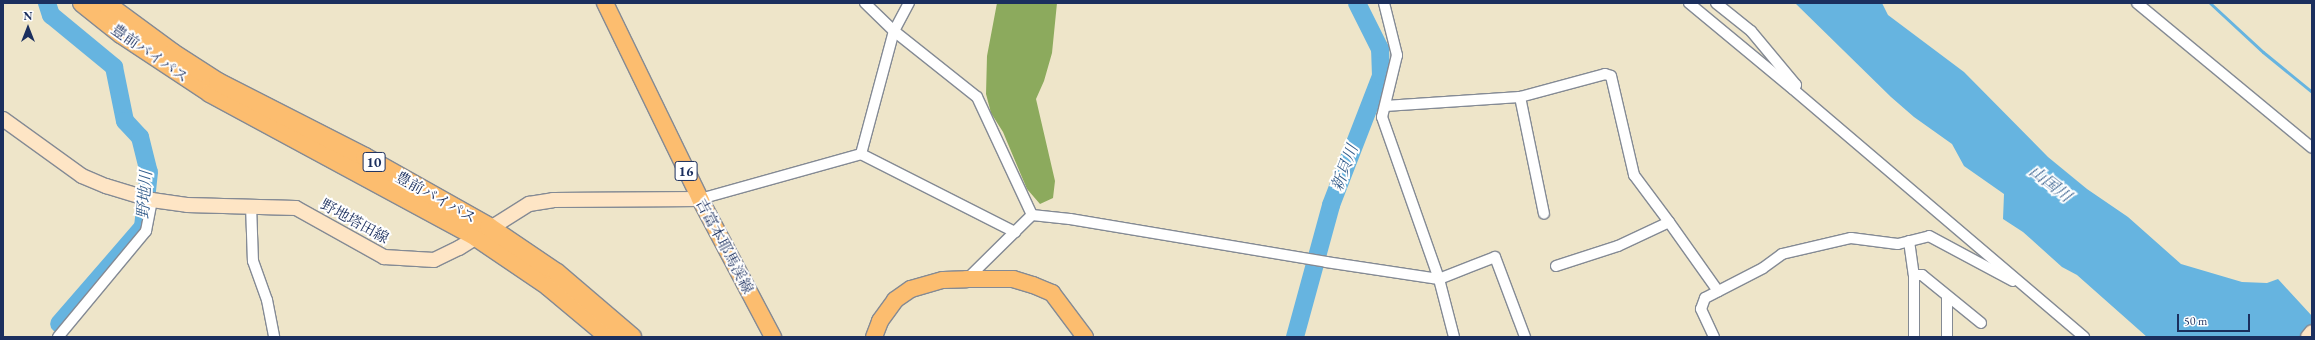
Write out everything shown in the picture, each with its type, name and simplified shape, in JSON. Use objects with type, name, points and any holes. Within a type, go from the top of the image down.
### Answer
[{"type":"highway","name":"豊前バイパス","points":[[82,3],[121,34],[210,93],[482,232],[557,274],[632,337]]},
{"type":"highway","name":"豊前バイパス","points":[[105,3],[173,53],[218,82],[365,157],[482,232],[609,337]]},
{"type":"main road","name":"吉富本耶馬渓線","points":[[605,3],[700,199],[773,337]]},
{"type":"main road","name":"野地塔田線","points":[[3,119],[82,176],[124,193],[152,200],[187,205],[251,205],[296,208],[384,257],[434,260],[529,204],[553,200],[700,199]]},
{"type":"main road","points":[[874,337],[880,321],[895,300],[911,289],[943,280],[967,279],[1013,279],[1033,284],[1052,294],[1085,337]]},
{"type":"main road","points":[[2308,337],[2312,332]]},
{"type":"street","points":[[865,3],[894,31],[977,97],[1032,215]]},
{"type":"street","points":[[861,154],[894,31],[909,3]]},
{"type":"street","points":[[1384,3],[1397,55],[1382,117],[1439,279],[1454,337]]},
{"type":"street","points":[[1689,3],[1794,90],[2084,337]]},
{"type":"street","points":[[1716,3],[1751,31],[1796,85],[1794,90]]},
{"type":"street","points":[[2137,3],[2312,148]]},
{"type":"street","points":[[1385,106],[1520,98],[1605,74],[1611,76],[1634,175],[1718,291]]},
{"type":"street","points":[[1520,98],[1544,214]]},
{"type":"street","points":[[700,199],[861,154],[1014,232]]},
{"type":"street","points":[[58,337],[146,231],[152,200]]},
{"type":"street","points":[[251,205],[253,262],[267,300],[274,337]]},
{"type":"street","points":[[967,279],[1032,215],[1070,219],[1300,258],[1439,279],[1495,257],[1525,337]]},
{"type":"street","points":[[1556,266],[1618,246],[1669,222]]},
{"type":"street","points":[[1714,337],[1701,309],[1705,298],[1763,268],[1782,254],[1850,238],[1898,244],[1929,236],[2011,281],[2017,279]]},
{"type":"street","points":[[1909,241],[1914,275],[1914,337]]},
{"type":"street","points":[[1914,275],[1922,275],[1981,323]]},
{"type":"street","points":[[1947,296],[1947,337]]},
{"type":"green space","points":[[997,3],[1057,3],[1052,53],[1044,81],[1036,99],[1055,181],[1053,198],[1040,204],[1027,189],[1003,132],[991,113],[986,94],[987,56]]},
{"type":"water","name":"山国川","points":[[1795,3],[1882,3],[1888,15],[1964,72],[2048,157],[2087,189],[2128,217],[2181,264],[2242,282],[2267,283],[2278,279],[2312,316],[2312,337],[2147,337],[2077,275],[2062,267],[2023,232],[2003,219],[2004,194],[1964,166],[1952,144],[1914,117],[1891,97]]},
{"type":"waterway","name":"野地川","points":[[47,3],[51,15],[114,67],[125,121],[140,137],[149,172],[143,227],[59,324]]},
{"type":"waterway","name":"新貝川","points":[[1295,337],[1331,205],[1381,76],[1380,49],[1357,3]]},
{"type":"waterway","points":[[2210,3],[2263,52],[2312,92]]}]
